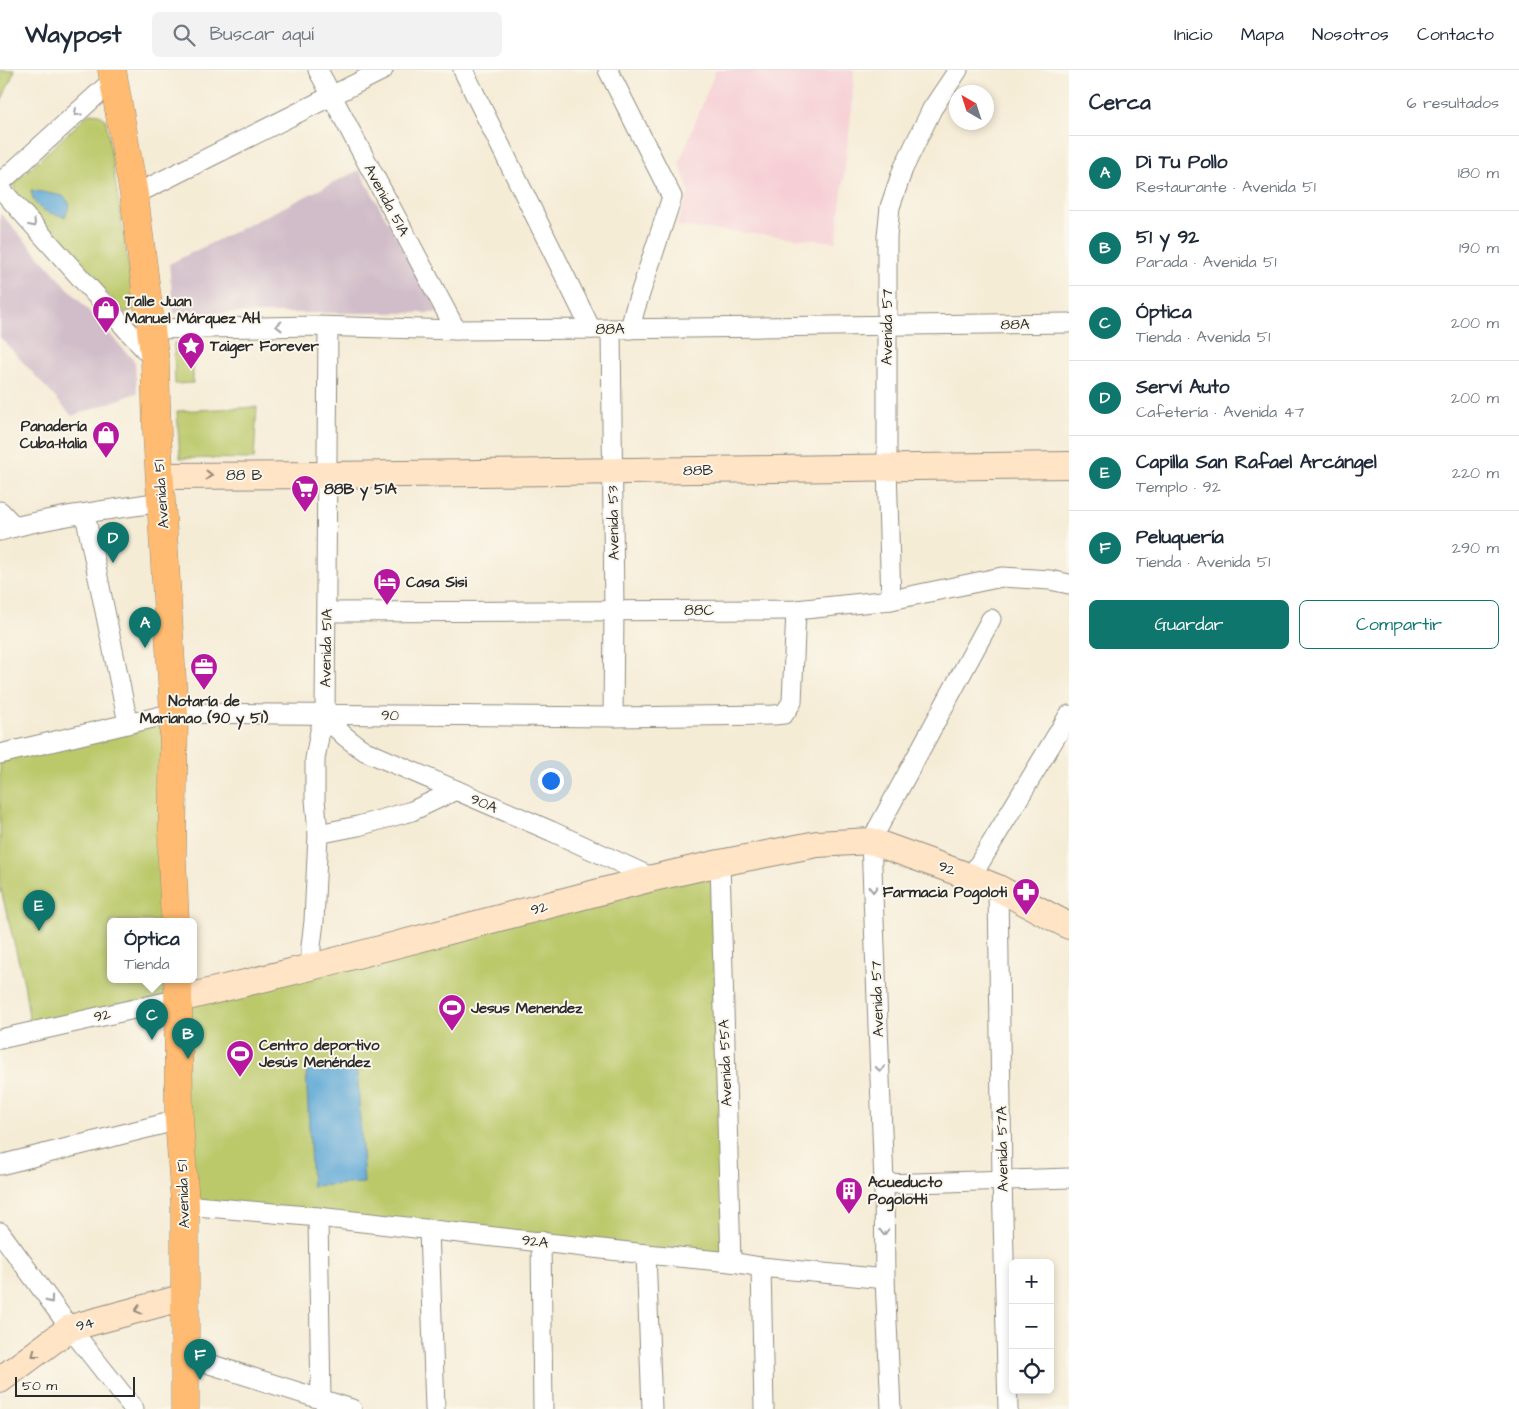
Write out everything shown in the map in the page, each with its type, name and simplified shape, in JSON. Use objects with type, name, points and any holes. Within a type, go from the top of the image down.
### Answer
[{"type":"main road","name":"Avenida 51","points":[[113,75],[134,195],[155,361],[174,713],[172,860],[175,918]]},
{"type":"main road","name":"Avenida 51","points":[[178,989],[179,1120],[185,1205],[185,1409]]},
{"type":"street","name":"Avenida 51A","points":[[318,70],[456,330]]},
{"type":"street","points":[[134,195],[383,70]]},
{"type":"street","points":[[463,70],[591,329]]},
{"type":"street","points":[[608,70],[672,197],[630,329]]},
{"type":"street","name":"Avenida 57","points":[[891,600],[887,468],[887,236],[890,207],[903,169],[932,109],[958,70]]},
{"type":"street","points":[[0,183],[113,75]]},
{"type":"street","points":[[0,188],[155,361]]},
{"type":"street","name":"88A","points":[[152,329],[328,326],[456,330],[630,329],[1069,323]]},
{"type":"street","name":"Avenida 51A","points":[[311,967],[318,834],[315,799],[316,759],[320,731],[326,714],[328,326]]},
{"type":"street","name":"Avenida 53","points":[[611,329],[614,610],[613,717]]},
{"type":"street","name":"88B","points":[[327,475],[1069,465]]},
{"type":"street","name":"88 B","points":[[7,529],[85,514],[161,489],[327,475]]},
{"type":"street","points":[[0,511],[7,529]]},
{"type":"street","points":[[85,514],[128,723]]},
{"type":"street","name":"88C","points":[[327,612],[796,610],[891,600],[1002,577],[1050,580],[1069,584]]},
{"type":"street","name":"90","points":[[0,754],[174,713],[613,717],[774,716],[784,714],[792,702],[796,610]]},
{"type":"street","points":[[871,841],[991,618]]},
{"type":"street","name":"90A","points":[[326,714],[336,729],[347,740],[365,752],[551,831],[653,878]]},
{"type":"street","points":[[971,877],[1069,716]]},
{"type":"street","points":[[318,834],[358,826],[412,811],[456,790]]},
{"type":"street","name":"Avenida 57","points":[[871,841],[884,1184],[884,1279],[891,1409]]},
{"type":"street","name":"92","points":[[0,1039],[178,989],[311,967],[653,878],[817,844],[871,841],[998,888],[1069,926]]},
{"type":"street","name":"Avenida 55A","points":[[720,863],[731,1262]]},
{"type":"street","name":"Avenida 57A","points":[[998,888],[1002,1179],[1008,1409]]},
{"type":"street","points":[[0,1165],[179,1120]]},
{"type":"street","points":[[884,1184],[1069,1178]]},
{"type":"street","name":"92A","points":[[185,1205],[318,1217],[884,1279]]},
{"type":"street","points":[[318,1217],[321,1399]]},
{"type":"street","points":[[429,1229],[435,1409]]},
{"type":"street","points":[[0,1232],[70,1328],[134,1409]]},
{"type":"street","points":[[541,1241],[542,1409]]},
{"type":"street","points":[[646,1254],[652,1409]]},
{"type":"street","points":[[761,1267],[764,1409]]},
{"type":"street","name":"94","points":[[0,1380],[70,1328],[185,1297]]},
{"type":"street","points":[[184,1356],[352,1409]]},
{"type":"shaded area","points":[[716,70],[854,70],[852,109],[836,242],[677,226],[689,191],[679,163]]},
{"type":"shaded area","points":[[359,170],[439,313],[174,313],[169,264]]},
{"type":"shaded area","points":[[0,213],[135,362],[137,393],[72,416],[0,338]]},
{"type":"green space","points":[[0,70],[15,70],[0,104]]},
{"type":"green space","points":[[90,113],[99,114],[106,120],[135,309],[125,313],[14,191],[14,183]]},
{"type":"green space","points":[[174,343],[186,343],[186,363],[193,363],[193,383],[175,384]]},
{"type":"green space","points":[[257,407],[254,459],[180,458],[177,411]]},
{"type":"green space","name":"Jesus Menendez","points":[[174,713],[175,918],[107,918],[107,983],[178,983],[179,998],[720,863],[731,1262],[185,1205],[179,999],[31,1031],[24,983],[0,886],[0,754]]},
{"type":"water","points":[[31,190],[63,196],[70,204],[65,217],[42,210],[35,202]]},
{"type":"water","points":[[357,1067],[364,1183],[312,1186],[306,1070]]},
{"type":"place","name":"Talle Juan Manuel Márquez AH","points":[[106,334]]},
{"type":"place","name":"Taiger Forever","points":[[191,370]]},
{"type":"place","name":"Panadería Cuba-Italia","points":[[106,459]]},
{"type":"place","name":"88B y 51A","points":[[305,513]]},
{"type":"place","name":"Serví Auto","points":[[113,563]]},
{"type":"place","name":"Casa Sisi","points":[[387,606]]},
{"type":"place","name":"Di Tu Pollo","points":[[145,648]]},
{"type":"place","name":"Notaría de Marianao (90 y 51)","points":[[204,691]]},
{"type":"place","name":"Farmacia Pogoloti","points":[[1026,916]]},
{"type":"place","name":"Capilla San Rafael Arcángel","points":[[39,931]]},
{"type":"place","name":"Jesus Menendez","points":[[452,1032]]},
{"type":"place","name":"Óptica","points":[[152,1040]]},
{"type":"place","name":"51 y 92","points":[[188,1059]]},
{"type":"place","name":"Centro deportivo Jesús Menéndez","points":[[240,1078]]},
{"type":"place","name":"Acueducto Pogolotti","points":[[849,1215]]},
{"type":"place","name":"Peluquería","points":[[200,1380]]}]
